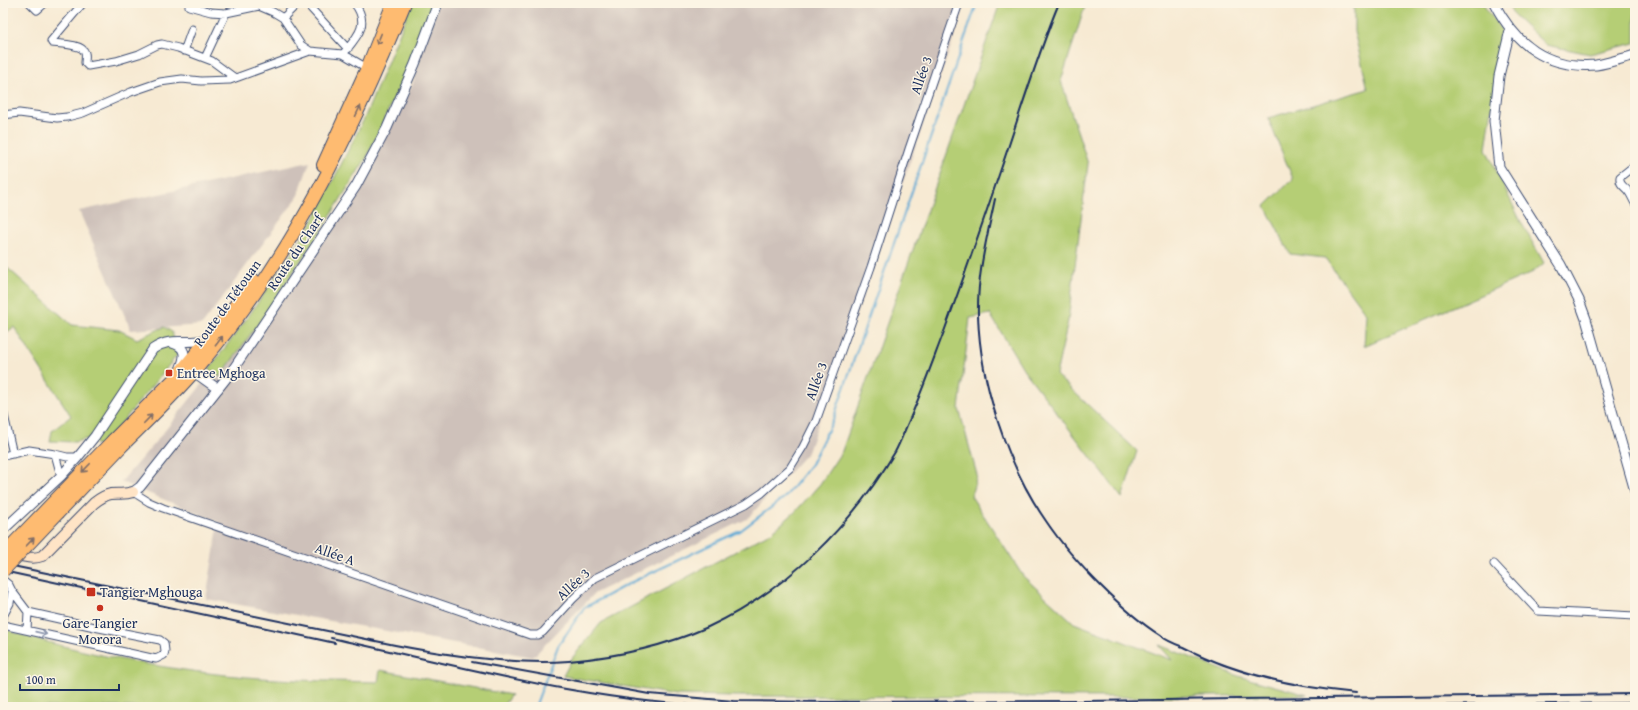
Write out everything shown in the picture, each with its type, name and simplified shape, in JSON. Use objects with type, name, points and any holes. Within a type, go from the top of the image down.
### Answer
[{"type":"highway","name":"Route de Tétouan","points":[[3,571],[176,377],[231,311],[252,283],[300,208],[330,151],[367,68],[393,3]]},
{"type":"highway","name":"Route de Tétouan","points":[[3,552],[194,372],[239,315],[267,275],[327,177],[368,90],[405,3]]},
{"type":"main road","points":[[3,552],[27,558],[38,558],[102,497],[111,494],[126,495],[133,492]]},
{"type":"street","points":[[30,3],[37,10],[45,3]]},
{"type":"street","points":[[83,3],[50,41],[52,43],[79,46],[86,54],[85,63],[87,65],[116,61],[139,54],[156,45],[168,46],[212,61],[235,78]]},
{"type":"street","points":[[283,18],[298,3]]},
{"type":"street","points":[[306,3],[345,52],[367,68]]},
{"type":"street","points":[[345,52],[356,39],[363,21],[361,12],[354,3]]},
{"type":"street","name":"Route du Charf","points":[[133,492],[140,487],[218,389],[254,339],[356,186],[387,128],[420,51],[438,3]]},
{"type":"street","name":"Allée 3","points":[[530,635],[538,635],[547,629],[573,599],[595,578],[746,504],[762,493],[790,468],[816,421],[840,355],[871,267],[908,149],[959,3]]},
{"type":"street","points":[[1494,3],[1517,39],[1529,48],[1555,61],[1579,66],[1598,65],[1635,55]]},
{"type":"street","points":[[189,6],[212,12],[226,13],[259,6],[283,18],[301,45],[310,51]]},
{"type":"street","points":[[205,58],[226,13]]},
{"type":"street","points":[[184,51],[192,29]]},
{"type":"street","points":[[1510,30],[1499,76],[1494,121],[1499,167],[1561,265],[1579,300],[1586,319],[1635,491]]},
{"type":"street","points":[[3,115],[19,113],[57,118],[67,117],[83,113],[131,92],[160,82],[182,79],[214,81],[235,78],[310,51],[345,52]]},
{"type":"street","points":[[1635,165],[1620,177],[1619,181],[1628,191],[1635,203]]},
{"type":"street","points":[[3,530],[61,476],[78,457],[95,436],[148,355],[154,349],[167,342],[193,343],[207,339]]},
{"type":"street","points":[[167,342],[179,345],[184,353],[185,359],[176,377]]},
{"type":"street","points":[[194,372],[218,389]]},
{"type":"street","points":[[3,412],[13,454]]},
{"type":"street","points":[[3,456],[29,450],[78,457]]},
{"type":"street","points":[[55,454],[61,476]]},
{"type":"street","name":"Allée A","points":[[133,492],[149,502],[163,508],[530,635]]},
{"type":"street","points":[[1494,564],[1538,611],[1635,616]]},
{"type":"street","points":[[3,580],[7,582],[28,612],[160,640],[164,643],[165,651],[164,655],[156,659],[3,625]]},
{"type":"street","points":[[3,616],[10,603],[12,591]]},
{"type":"street","points":[[27,630],[28,612]]},
{"type":"shaded area","points":[[438,3],[966,3],[808,452],[747,519],[595,593],[533,657],[206,599],[219,522],[121,482],[163,433],[355,194],[412,86]]},
{"type":"shaded area","points":[[310,162],[297,198],[202,325],[131,330],[79,211]]},
{"type":"green space","points":[[412,3],[434,3],[430,19],[367,157],[322,229],[220,377],[209,369],[248,317],[309,228],[364,119]]},
{"type":"green space","points":[[1000,3],[1086,3],[1061,81],[1088,164],[1068,321],[1056,375],[1137,451],[1122,498],[1024,370],[990,314],[970,318],[959,409],[977,475],[971,496],[1023,576],[1074,623],[1172,660],[1159,645],[1238,676],[1307,695],[1121,697],[676,695],[563,676],[573,657],[601,623],[772,532],[795,512],[820,484],[842,451]]},
{"type":"green space","points":[[1354,3],[1482,3],[1503,32],[1486,149],[1521,222],[1544,263],[1533,272],[1364,346],[1366,314],[1325,258],[1290,254],[1265,206],[1293,179],[1268,118],[1368,89],[1354,31]]},
{"type":"green space","points":[[1508,3],[1635,3],[1635,43],[1590,54],[1546,45],[1512,13]]},
{"type":"green space","points":[[3,264],[72,325],[119,330],[137,339],[164,327],[172,332],[178,354],[102,447],[86,439],[75,442],[50,441],[52,431],[71,416],[14,327],[3,335]]},
{"type":"green space","points":[[3,629],[66,647],[163,667],[275,679],[378,682],[380,670],[511,695],[502,707],[3,707]]},
{"type":"waterway","points":[[535,707],[558,646],[584,608],[632,582],[740,531],[785,497],[811,464],[833,420],[977,3]]},
{"type":"railway","points":[[3,564],[395,645],[438,653],[504,661],[569,661],[604,657],[640,650],[692,634],[737,612],[790,575],[815,553],[858,505],[878,479],[895,452],[918,400],[945,329],[989,205],[1036,63],[1059,3]]},
{"type":"railway","points":[[995,199],[983,256],[978,300],[980,341],[984,368],[990,395],[1008,449],[1019,475],[1032,499],[1052,530],[1079,563],[1108,593],[1137,619],[1168,641],[1224,665],[1267,678],[1311,687],[1356,693]]},
{"type":"railway","points":[[3,571],[335,643]]},
{"type":"railway","points":[[331,638],[476,671],[573,690],[672,704],[722,707]]},
{"type":"railway","points":[[472,662],[649,694],[734,701],[1083,701],[1635,694]]},
{"type":"railway","points":[[1338,707],[1635,703]]},
{"type":"place","name":"Entree Mghoga","points":[[169,373]]},
{"type":"place","name":"Tangier Mghouga","points":[[91,592]]},
{"type":"place","name":"Gare Tangier Morora","points":[[100,608]]}]
